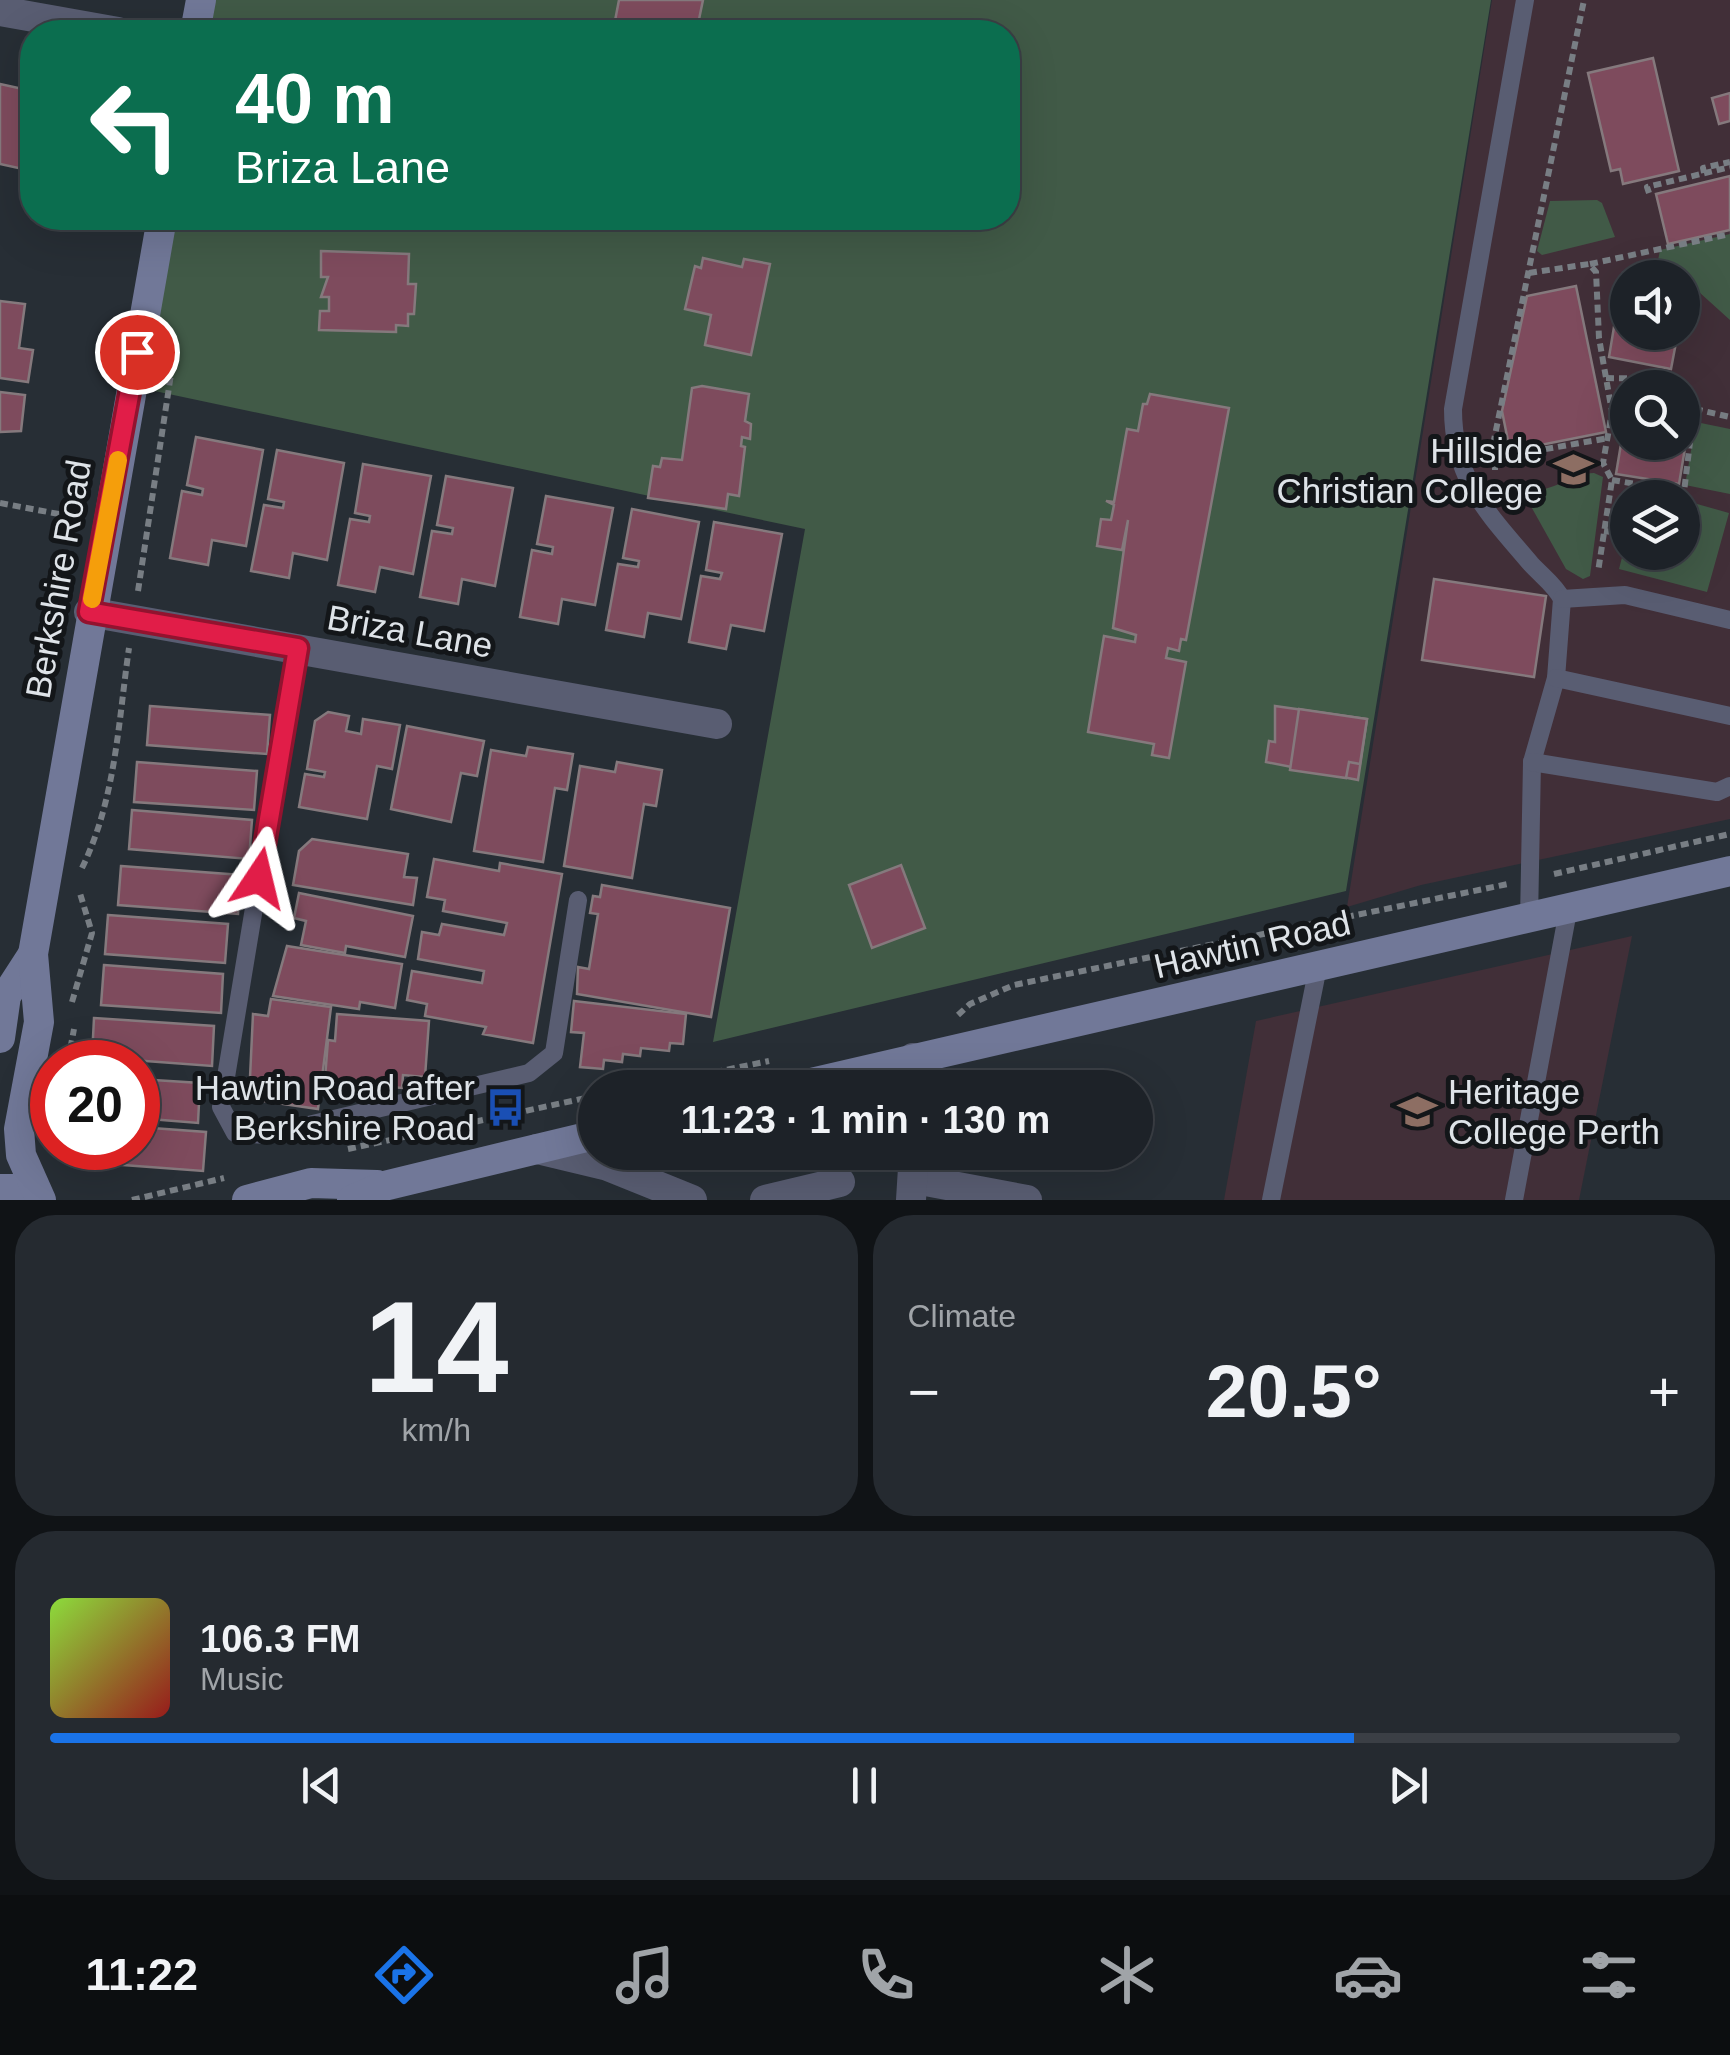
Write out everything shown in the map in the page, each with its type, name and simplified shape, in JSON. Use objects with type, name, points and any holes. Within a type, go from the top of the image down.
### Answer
[{"type":"main road","name":"Berkshire Road","points":[[39,1200],[21,1155],[18,1129],[39,1022],[33,954],[89,612],[160,230]]},
{"type":"main road","name":"Hawtin Road","points":[[921,1070],[1318,967],[1730,871]]},
{"type":"main road","name":"Berkshire Road","points":[[0,1038],[6,996],[33,954]]},
{"type":"main road","points":[[352,1200],[384,1186],[578,1139]]},
{"type":"main road","points":[[237,1189],[311,1183],[384,1186]]},
{"type":"main road","points":[[0,1188],[14,1189],[39,1200]]},
{"type":"street","points":[[0,11],[51,20]]},
{"type":"street","name":"Briza Lane","points":[[89,612],[717,724]]},
{"type":"street","points":[[537,1149],[608,1166],[692,1200]]},
{"type":"street","points":[[913,1177],[1027,1200]]},
{"type":"street","points":[[766,1200],[839,1178]]},
{"type":"lane","points":[[1525,3],[1453,410],[1453,444],[1462,473],[1478,498],[1562,599],[1556,678],[1532,762],[1529,920]]},
{"type":"lane","points":[[1562,599],[1625,595],[1730,620]]},
{"type":"lane","points":[[298,648],[220,1107],[235,1132],[266,1135],[529,1073],[554,1053],[578,900]]},
{"type":"lane","points":[[1556,678],[1730,716]]},
{"type":"lane","points":[[1532,762],[1717,792],[1730,786]]},
{"type":"lane","points":[[1514,1200],[1568,910]]},
{"type":"lane","points":[[1272,1200],[1318,967]]},
{"type":"path","points":[[1496,476],[1494,458],[1584,0]]},
{"type":"path","points":[[1649,193],[1647,187],[1730,164]]},
{"type":"path","points":[[1529,273],[1730,234]]},
{"type":"path","points":[[1590,264],[1596,272],[1599,338],[1612,412],[1603,463],[1612,480]]},
{"type":"path","points":[[1606,378],[1610,378]]},
{"type":"path","points":[[1700,410],[1730,417]]},
{"type":"path","points":[[72,1040],[72,1003],[92,933],[79,897],[79,875],[101,830],[114,780],[165,413]]},
{"type":"path","points":[[1494,458],[1609,438]]},
{"type":"path","points":[[1590,583],[1597,581],[1610,493]]},
{"type":"path","points":[[0,503],[106,523]]},
{"type":"path","points":[[1604,531],[1610,532]]},
{"type":"path","points":[[946,1026],[970,1004],[1014,986],[1530,880],[1730,834]]},
{"type":"path","points":[[725,1070],[773,1060]]},
{"type":"path","points":[[342,1151],[578,1100]]},
{"type":"path","points":[[132,1200],[237,1189]]},
{"type":"shaded area","name":"Hillside Christian College","points":[[1492,0],[1730,0],[1730,819],[1421,885],[1347,907]]},
{"type":"shaded area","name":"Heritage College Perth","points":[[1632,936],[1579,1200],[1224,1200],[1256,1021]]},
{"type":"green space","points":[[198,0],[1491,0],[1346,891],[713,1042],[805,529],[131,386],[158,230],[1020,230],[1020,20],[194,20]]},
{"type":"green space","points":[[1550,201],[1602,203],[1615,237],[1542,255],[1537,251]]},
{"type":"green space","points":[[1730,234],[1730,320],[1700,293],[1700,260],[1658,260],[1660,250]]},
{"type":"green space","points":[[1700,423],[1730,429],[1730,494],[1700,488],[1700,480],[1686,480],[1689,460],[1700,460]]},
{"type":"green space","points":[[1594,473],[1603,477],[1590,576],[1583,579],[1566,569],[1528,501],[1535,491]]},
{"type":"green space","points":[[1700,505],[1729,513],[1707,592],[1623,570],[1700,570]]},
{"type":"building","points":[[619,0],[703,0],[699,20],[615,20]]},
{"type":"building","points":[[1653,58],[1679,171],[1623,184],[1620,169],[1611,171],[1588,73]]},
{"type":"building","points":[[0,84],[20,88],[20,168],[0,164]]},
{"type":"building","points":[[1730,93],[1730,121],[1719,124],[1712,98]]},
{"type":"building","points":[[1730,176],[1730,230],[1668,244],[1656,194]]},
{"type":"building","points":[[321,251],[409,254],[408,284],[416,284],[414,314],[408,314],[408,326],[396,325],[396,332],[319,330],[320,311],[329,311],[329,297],[321,297],[328,277],[321,277]]},
{"type":"building","points":[[703,258],[742,267],[744,259],[770,264],[751,355],[705,345],[711,315],[685,309],[695,266],[701,268]]},
{"type":"building","points":[[1576,286],[1606,432],[1510,451],[1502,411],[1527,296]]},
{"type":"building","points":[[0,301],[25,304],[19,348],[33,350],[28,382],[0,378]]},
{"type":"building","points":[[1610,350],[1675,350],[1671,369],[1609,357]]},
{"type":"building","points":[[702,386],[749,394],[745,421],[751,424],[750,439],[742,437],[741,446],[745,447],[739,496],[728,494],[726,509],[648,498],[653,466],[660,467],[662,458],[682,460],[692,388]]},
{"type":"building","points":[[0,392],[25,395],[21,431],[0,432]]},
{"type":"building","points":[[1150,394],[1229,408],[1186,640],[1181,639],[1179,651],[1168,648],[1166,658],[1186,662],[1169,758],[1152,755],[1154,744],[1088,732],[1104,636],[1135,642],[1136,635],[1113,628],[1128,520],[1122,550],[1097,546],[1101,519],[1111,520],[1114,505],[1106,501],[1114,502],[1127,429],[1138,431],[1143,404],[1147,404]]},
{"type":"building","points":[[196,437],[263,450],[246,546],[212,540],[208,565],[170,558],[182,491],[202,495],[203,489],[187,485]]},
{"type":"building","points":[[277,450],[344,463],[327,560],[293,553],[289,578],[251,571],[264,505],[283,508],[284,502],[268,499]]},
{"type":"building","points":[[1618,460],[1683,460],[1680,480],[1616,474]]},
{"type":"building","points":[[363,464],[431,476],[413,574],[380,567],[375,592],[338,585],[350,519],[369,522],[370,516],[355,513]]},
{"type":"building","points":[[446,476],[513,488],[495,586],[462,579],[458,604],[420,597],[432,531],[452,534],[453,528],[437,525]]},
{"type":"building","points":[[546,496],[613,508],[595,605],[562,599],[558,624],[520,617],[532,550],[552,554],[553,547],[537,544]]},
{"type":"building","points":[[632,509],[699,522],[681,619],[648,613],[644,637],[606,630],[618,564],[638,567],[639,561],[623,558]]},
{"type":"building","points":[[714,522],[782,534],[764,631],[731,625],[726,649],[689,642],[701,576],[720,579],[722,573],[706,570]]},
{"type":"building","points":[[1434,579],[1546,596],[1534,677],[1422,660]]},
{"type":"building","points":[[150,706],[270,715],[267,754],[147,745]]},
{"type":"building","points":[[1275,706],[1367,719],[1358,780],[1266,762],[1269,741],[1275,742]]},
{"type":"building","points":[[1299,709],[1367,719],[1360,764],[1349,762],[1346,778],[1290,770]]},
{"type":"building","points":[[328,712],[349,716],[346,731],[361,734],[363,719],[400,725],[392,769],[377,766],[367,819],[299,807],[305,774],[324,777],[325,772],[307,769],[315,721]]},
{"type":"building","points":[[407,726],[484,741],[477,776],[461,773],[451,822],[391,809]]},
{"type":"building","points":[[528,747],[573,754],[567,790],[555,788],[543,862],[474,851],[491,750],[526,756]]},
{"type":"building","points":[[137,762],[257,771],[254,810],[134,802]]},
{"type":"building","points":[[617,762],[662,770],[656,806],[644,804],[632,878],[564,866],[580,766],[615,772]]},
{"type":"building","points":[[132,810],[252,820],[249,859],[129,849]]},
{"type":"building","points":[[312,839],[408,854],[404,877],[417,878],[413,905],[293,885],[299,851]]},
{"type":"building","points":[[434,859],[499,871],[500,863],[562,874],[533,1043],[483,1034],[486,1027],[425,1016],[427,1004],[407,1000],[412,971],[482,983],[484,971],[418,959],[422,932],[439,935],[442,924],[504,935],[507,923],[443,911],[445,900],[427,897]]},
{"type":"building","points":[[901,865],[925,928],[872,948],[849,885]]},
{"type":"building","points":[[121,866],[241,875],[238,914],[118,905]]},
{"type":"building","points":[[602,885],[730,908],[711,1017],[577,994],[578,967],[589,969],[598,914],[590,913],[593,896],[600,897]]},
{"type":"building","points":[[299,893],[413,916],[405,957],[346,946],[345,953],[301,945],[306,921],[294,918]]},
{"type":"building","points":[[108,915],[228,924],[225,963],[105,954]]},
{"type":"building","points":[[287,946],[402,964],[395,1008],[360,1002],[359,1009],[273,996]]},
{"type":"building","points":[[104,965],[223,974],[221,1013],[101,1005]]},
{"type":"building","points":[[271,999],[331,1007],[318,1109],[249,1099],[253,1014],[268,1016]]},
{"type":"building","points":[[574,1001],[686,1014],[683,1044],[670,1043],[669,1051],[641,1048],[640,1056],[623,1054],[622,1062],[604,1060],[603,1069],[580,1067],[584,1033],[571,1032]]},
{"type":"building","points":[[337,1014],[429,1021],[425,1077],[403,1075],[402,1088],[357,1084],[356,1094],[324,1091],[328,1040],[335,1041]]},
{"type":"building","points":[[94,1018],[214,1026],[212,1066],[160,1062],[160,1040],[93,1040]]},
{"type":"building","points":[[160,1080],[200,1083],[198,1123],[160,1120]]},
{"type":"building","points":[[160,1129],[206,1132],[203,1171],[160,1168]]},
{"type":"slow traffic","points":[[92,599],[118,460]]},
{"type":"place","name":"Hillside Christian College","points":[[1573,470]]},
{"type":"place","name":"Hawtin Road after Berkshire Road","points":[[505,1107]]},
{"type":"place","name":"Heritage College Perth","points":[[1418,1111]]},
{"type":"route","points":[[137,352],[89,612],[298,648],[259,878]]}]
